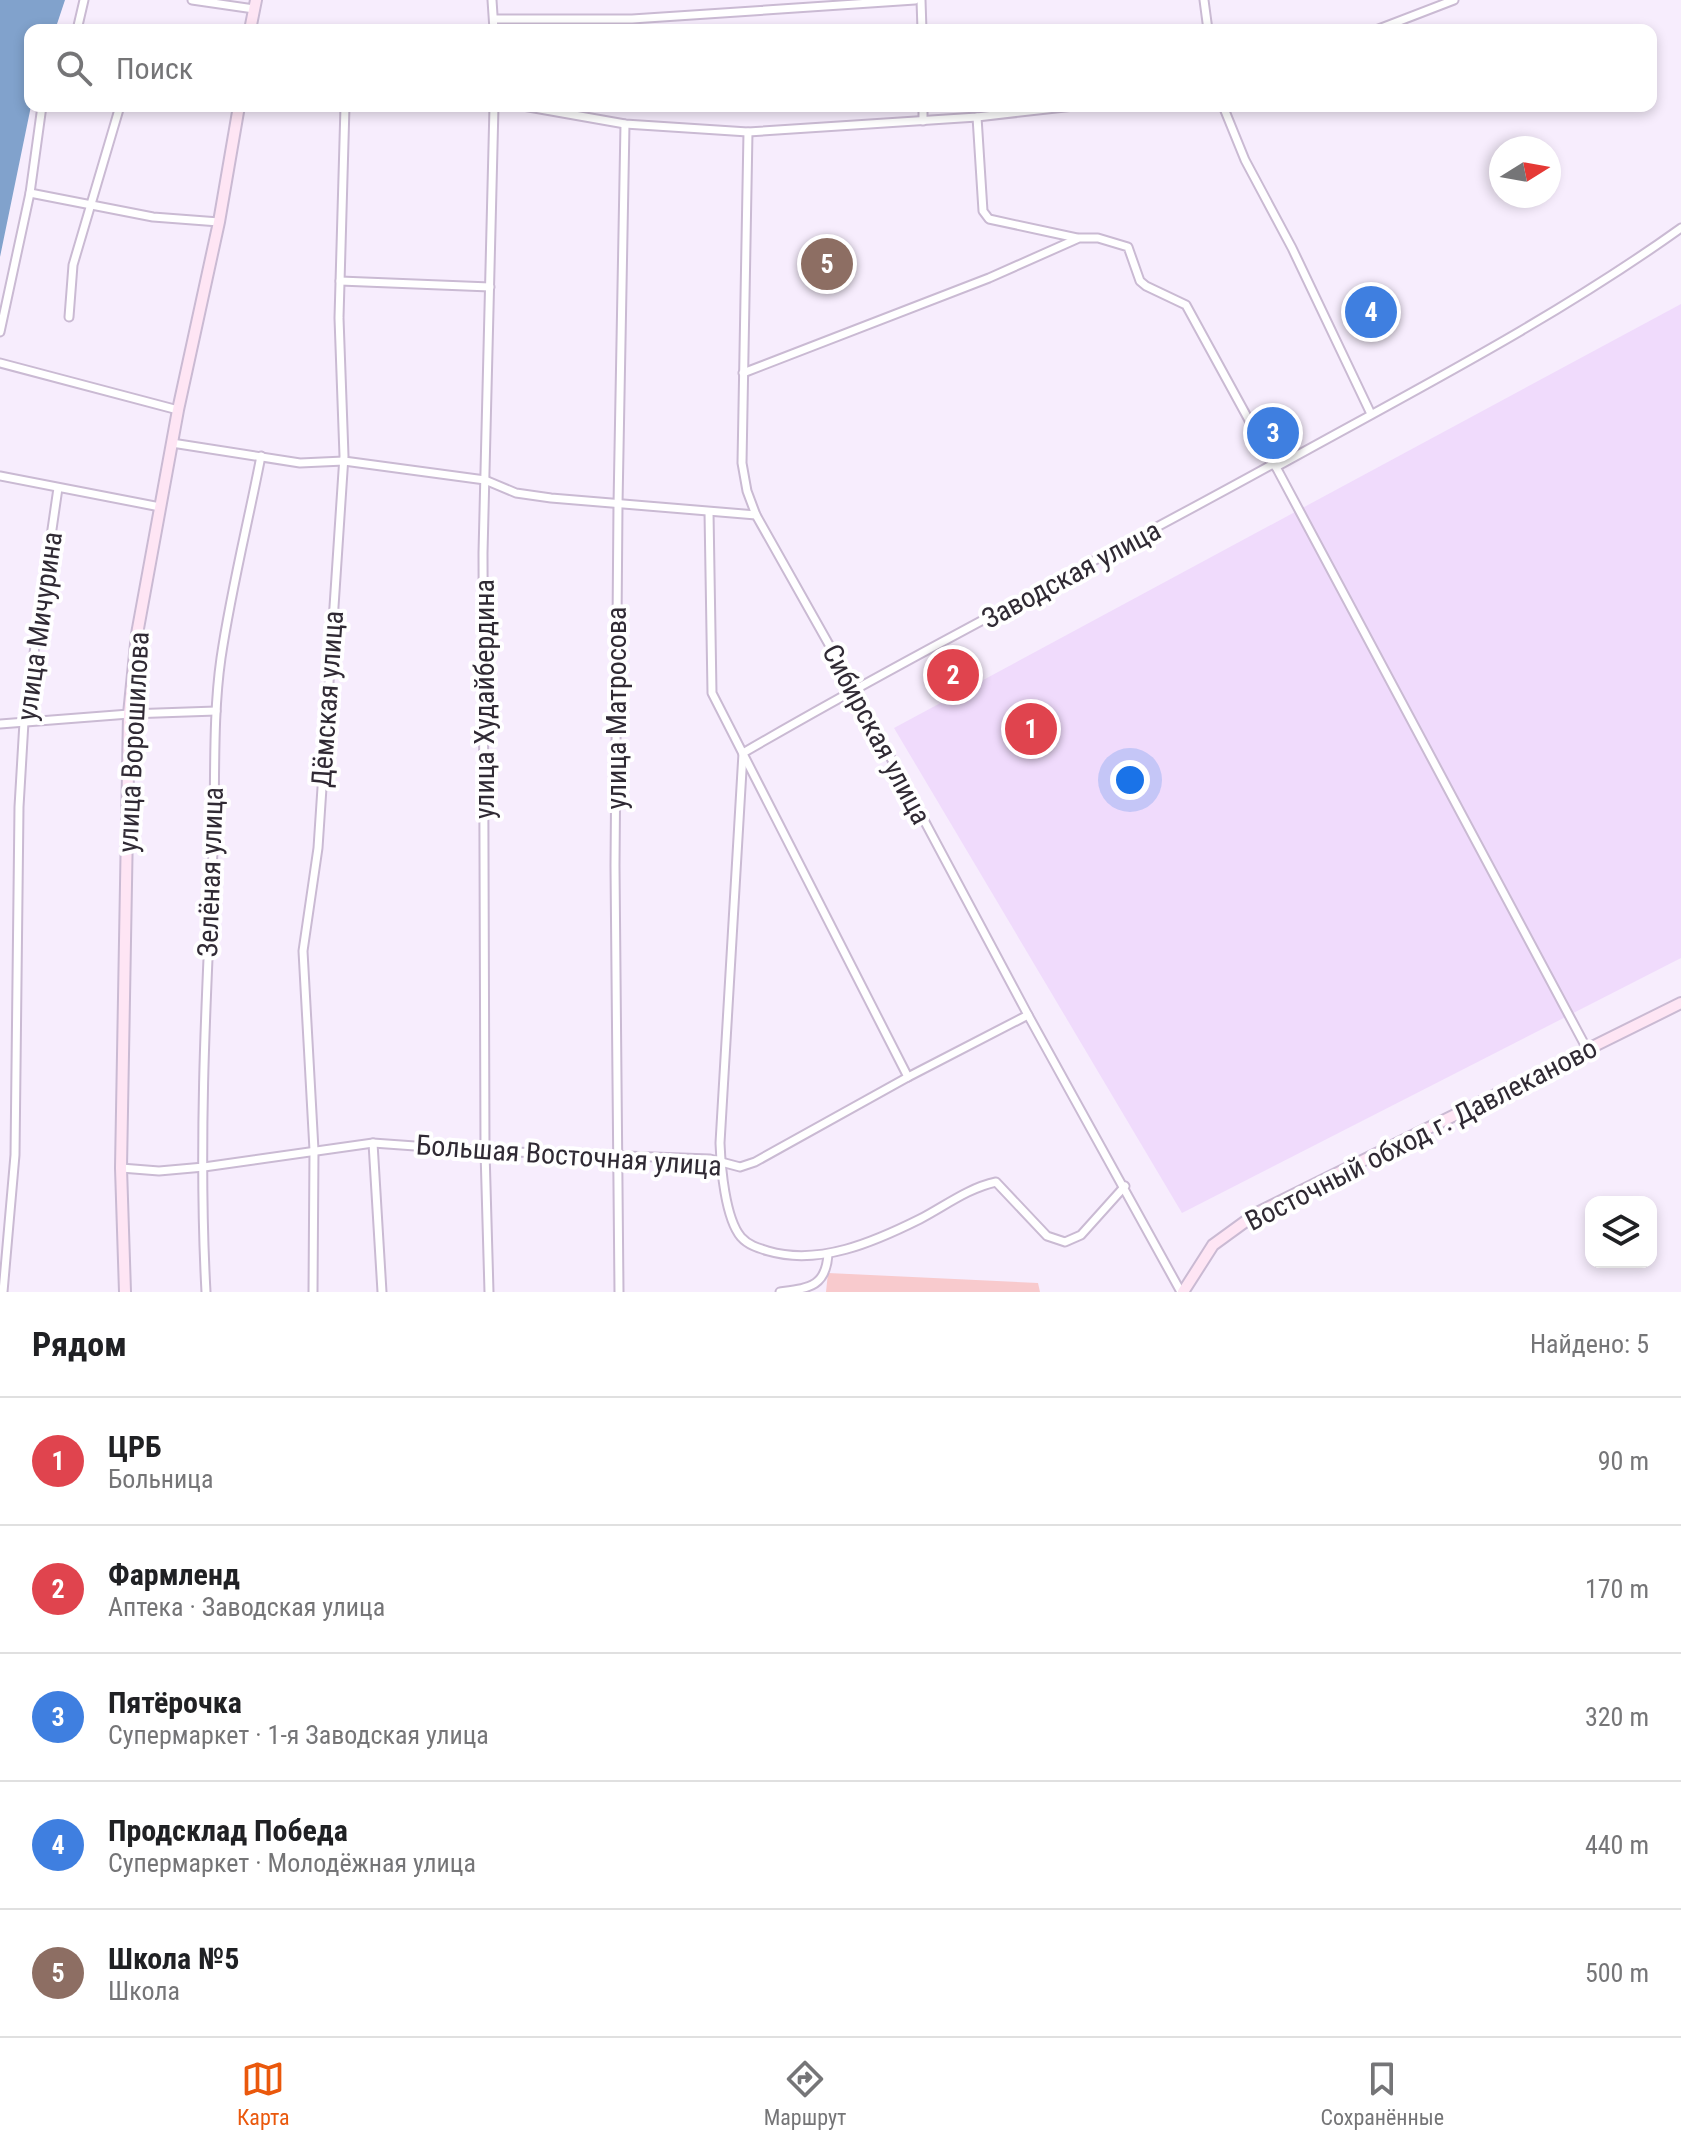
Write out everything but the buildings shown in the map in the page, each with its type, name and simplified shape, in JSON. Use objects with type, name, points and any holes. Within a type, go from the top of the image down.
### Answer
[{"type":"street","points":[[78,24],[84,0]]},
{"type":"street","points":[[192,0],[255,4],[251,24]]},
{"type":"street","points":[[492,0],[494,24]]},
{"type":"street","points":[[494,19],[632,19],[915,0]]},
{"type":"street","points":[[921,0],[922,24]]},
{"type":"street","points":[[1204,0],[1207,24]]},
{"type":"street","points":[[1429,0],[1433,8]]},
{"type":"street","points":[[1392,24],[1454,0]]},
{"type":"street","points":[[0,332],[30,193],[41,112]]},
{"type":"street","points":[[69,317],[73,265],[118,112]]},
{"type":"street","name":"улица Ворошилова","points":[[125,1292],[121,1168],[129,714],[137,634],[238,112]]},
{"type":"street","name":"Дёмская улица","points":[[313,1292],[314,1150],[303,951],[318,848],[344,461],[340,281],[345,112]]},
{"type":"street","name":"улица Худайбердина","points":[[489,1292],[485,1151],[485,480],[494,112]]},
{"type":"street","points":[[557,112],[625,124],[748,132],[1021,112]]},
{"type":"street","points":[[923,112],[923,121]]},
{"type":"street","points":[[1225,112],[1245,160],[1292,248],[1371,414]]},
{"type":"street","points":[[977,117],[983,211],[989,219],[1079,238],[1098,238],[1128,247],[1140,281],[1186,305],[1587,1049]]},
{"type":"street","name":"улица Матросова","points":[[619,1292],[615,866],[625,124]]},
{"type":"street","name":"Сибирская улица","points":[[748,132],[742,463],[747,491],[756,515],[1182,1292]]},
{"type":"street","points":[[30,193],[153,217],[219,222]]},
{"type":"street","name":"Заводская улица","points":[[743,753],[854,689],[1371,414],[1508,337],[1643,255],[1681,228]]},
{"type":"street","points":[[743,373],[989,278],[1079,238]]},
{"type":"street","points":[[340,281],[490,287]]},
{"type":"street","points":[[0,363],[178,410]]},
{"type":"street","points":[[172,443],[300,463],[344,461],[485,480],[516,493],[618,505],[756,515]]},
{"type":"street","name":"Зелёная улица","points":[[206,1292],[206,974],[216,711],[222,657],[261,456]]},
{"type":"street","points":[[0,476],[160,507]]},
{"type":"street","name":"улица Мичурина","points":[[3,1292],[15,1155],[19,807],[24,722],[58,488]]},
{"type":"street","points":[[709,512],[712,693],[908,1077]]},
{"type":"street","points":[[0,724],[216,711]]},
{"type":"street","points":[[743,753],[721,1162],[729,1209],[741,1237],[754,1247],[777,1254],[819,1256],[853,1248],[918,1220],[979,1185],[996,1182],[1047,1236],[1065,1242],[1081,1235],[1125,1186]]},
{"type":"street","name":"Восточный обход г. Давлеканово","points":[[1182,1292],[1213,1245],[1257,1213],[1681,1003]]},
{"type":"street","name":"Большая Восточная улица","points":[[121,1168],[159,1171],[204,1167],[373,1143],[485,1151],[710,1159],[740,1167],[755,1162],[1028,1015]]},
{"type":"street","points":[[373,1143],[382,1292]]},
{"type":"street","points":[[780,1292],[803,1290],[817,1283],[827,1270],[828,1254]]},
{"type":"shaded area","points":[[1681,304],[1681,958],[1182,1213],[894,728]]},
{"type":"shaded area","points":[[828,1273],[1038,1283],[1040,1292],[826,1292]]},
{"type":"water","points":[[0,0],[65,0],[57,24],[24,24],[24,112],[30,112],[0,257]]},
{"type":"place","name":"Школа №5","points":[[827,264]]},
{"type":"place","name":"Продсклад Победа","points":[[1371,312]]},
{"type":"place","name":"Пятёрочка","points":[[1273,433]]},
{"type":"place","name":"Фармленд","points":[[953,675]]},
{"type":"place","name":"ЦРБ","points":[[1031,729]]}]
